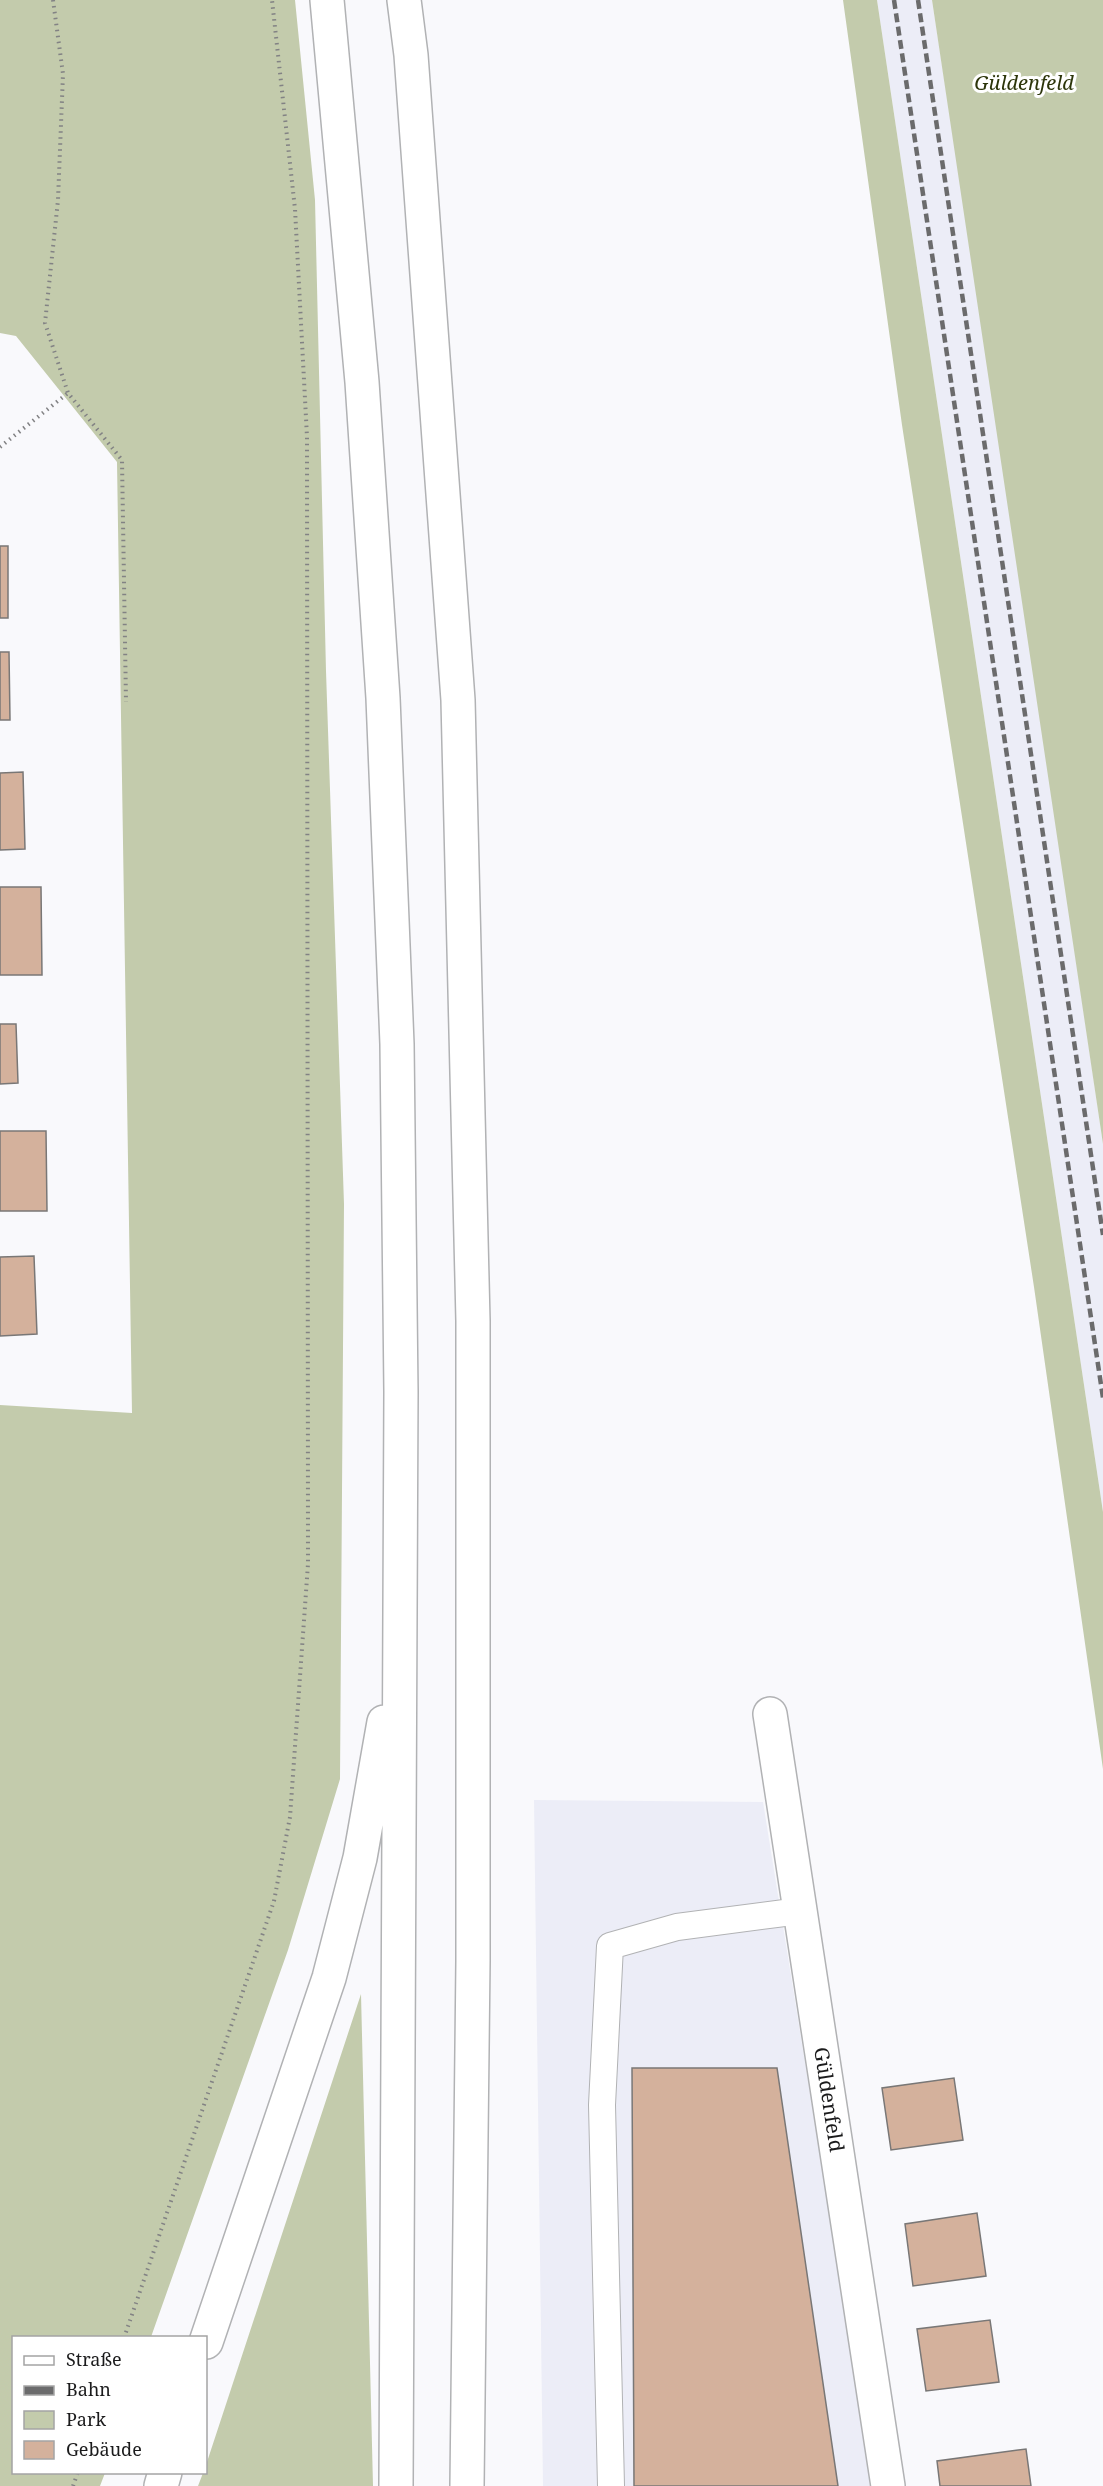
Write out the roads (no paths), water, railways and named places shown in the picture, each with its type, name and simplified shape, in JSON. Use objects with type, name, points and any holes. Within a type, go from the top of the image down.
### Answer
[{"type":"main road","points":[[327,0],[362,382],[384,710],[398,1044],[401,1392],[396,2486]]},
{"type":"main road","points":[[404,0],[411,55],[458,700],[473,1322],[473,1960],[467,2486]]},
{"type":"main road","points":[[207,2339],[329,1978],[360,1858],[400,1626]]},
{"type":"main road","name":"Güldenfeld","points":[[770,1714],[888,2486]]},
{"type":"lane","points":[[611,2486],[602,2105],[610,1946],[677,1927],[800,1911]]},
{"type":"railway","points":[[894,0],[1103,1398]]},
{"type":"railway","points":[[918,0],[1103,1235]]}]
